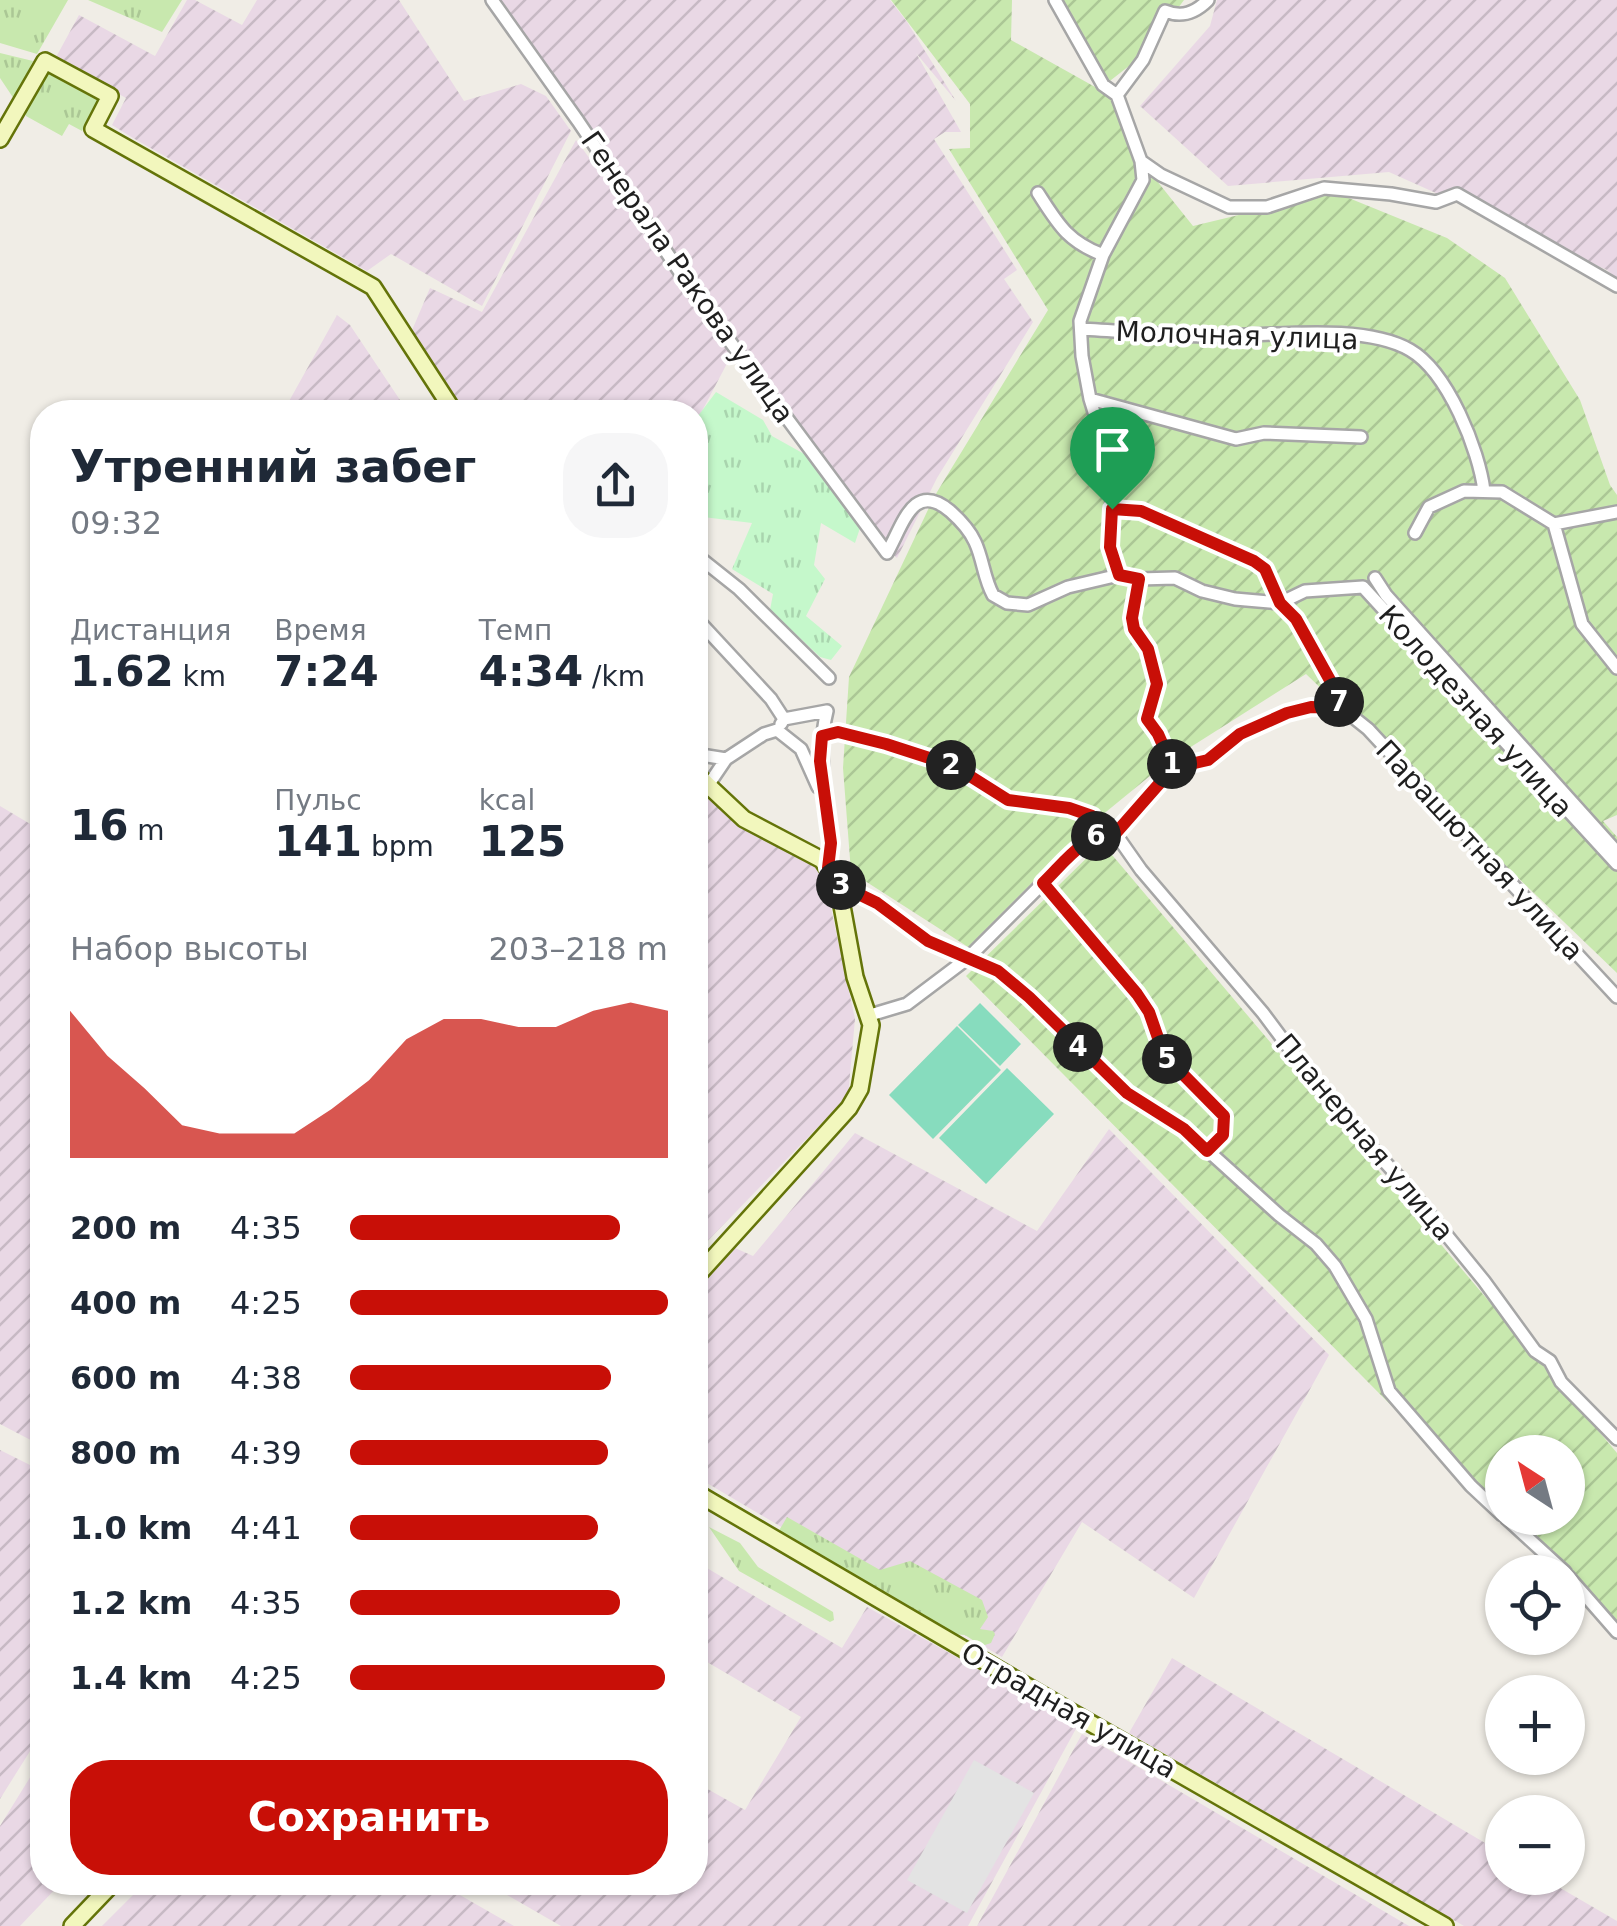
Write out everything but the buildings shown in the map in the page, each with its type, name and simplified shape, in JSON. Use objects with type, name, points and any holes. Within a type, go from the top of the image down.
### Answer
[{"type":"street","name":"Генерала Ракова улица","points":[[492,0],[694,293],[887,553]]},
{"type":"street","points":[[1055,0],[1103,85],[1117,96],[1140,161],[1160,174],[1229,207],[1267,207],[1324,188],[1436,202],[1457,194],[1617,286]]},
{"type":"street","points":[[1117,96],[1142,60],[1161,6],[1173,14],[1190,13],[1208,0]]},
{"type":"street","points":[[0,138],[45,61],[110,96],[93,129],[372,287],[446,400]]},
{"type":"street","name":"Молочная улица","points":[[1119,575],[1110,547],[1112,509],[1104,448],[1090,399],[1080,321],[1103,256],[1143,180],[1140,161]]},
{"type":"street","points":[[1038,194],[1078,246],[1103,256]]},
{"type":"street","name":"Молочная улица","points":[[1080,329],[1213,336],[1308,332],[1346,335],[1411,350],[1429,368],[1461,418],[1480,464],[1484,490]]},
{"type":"street","points":[[1090,399],[1236,439],[1264,433],[1361,437]]},
{"type":"street","points":[[1415,533],[1429,506],[1464,491],[1502,492],[1554,524],[1617,512]]},
{"type":"street","name":"Колодезная улица","points":[[887,553],[917,502],[930,498],[951,512],[974,537],[989,588],[1007,604],[1028,605],[1068,587],[1119,575],[1175,578],[1202,591],[1235,599],[1280,603],[1304,592],[1363,587],[1617,864]]},
{"type":"street","name":"Парашютная улица","points":[[1112,509],[1141,511],[1265,569],[1280,603],[1296,619],[1348,712],[1617,997]]},
{"type":"street","points":[[1554,524],[1582,624],[1616,666]]},
{"type":"street","points":[[708,564],[739,589],[830,678]]},
{"type":"street","name":"Колодезная улица","points":[[1375,578],[1386,595],[1617,852]]},
{"type":"street","points":[[1139,579],[1132,618],[1134,629],[1148,649],[1157,684],[1147,719],[1173,768]]},
{"type":"street","points":[[708,632],[771,699],[781,724],[801,749],[824,800]]},
{"type":"street","points":[[867,1016],[907,1004],[968,958],[1092,837],[1115,834],[1173,768],[1208,760],[1240,734],[1287,713],[1311,707],[1332,708],[1341,700]]},
{"type":"street","points":[[708,786],[726,759],[764,734],[781,724],[827,711],[820,761],[831,843],[828,868]]},
{"type":"street","points":[[822,736],[838,732],[886,744],[954,766],[1008,800],[1069,808],[1092,816],[1092,837]]},
{"type":"street","points":[[708,756],[726,759]]},
{"type":"street","points":[[708,788],[744,819],[814,854],[828,868],[838,884],[855,977],[871,1025],[860,1088],[849,1108],[708,1264]]},
{"type":"street","name":"Планерная улица","points":[[1115,834],[1263,1013],[1328,1100],[1405,1184],[1484,1280],[1535,1351],[1550,1361],[1561,1382],[1617,1439]]},
{"type":"street","points":[[1043,883],[1137,994],[1149,1012],[1164,1055],[1224,1116],[1223,1135],[1207,1151]]},
{"type":"street","points":[[838,884],[877,903],[928,941],[998,971],[1127,1093],[1184,1129],[1316,1244],[1335,1266],[1366,1319],[1388,1391],[1485,1499]]},
{"type":"street","name":"Отрадная улица","points":[[708,1500],[1445,1926]]},
{"type":"street","points":[[1524,1535],[1546,1555]]},
{"type":"street","points":[[1585,1596],[1617,1632]]},
{"type":"street","points":[[72,1926],[102,1895]]},
{"type":"shaded area","points":[[187,0],[195,0],[242,25],[257,0],[399,0],[464,101],[521,84],[546,96],[571,131],[482,306],[391,254],[367,271],[133,138],[112,125],[126,98],[55,59],[79,15],[155,56]]},
{"type":"shaded area","points":[[499,0],[890,0],[907,22],[956,101],[916,53],[961,132],[945,132],[934,139],[1017,270],[1004,279],[1033,322],[937,478],[897,558],[882,545],[696,291],[540,55]]},
{"type":"shaded area","points":[[1217,0],[1617,0],[1617,279],[1607,270],[1389,172],[1228,186],[1140,106],[1210,26]]},
{"type":"shaded area","points":[[576,140],[733,352],[708,400],[453,400],[410,335],[430,288],[482,312]]},
{"type":"shaded area","points":[[337,315],[350,325],[400,400],[290,400]]},
{"type":"shaded area","points":[[708,797],[735,822],[822,867],[855,1019],[848,1096],[708,1241]]},
{"type":"shaded area","points":[[0,806],[30,824],[30,1440],[0,1424]]},
{"type":"shaded area","points":[[1109,1129],[1329,1355],[1194,1598],[1082,1522],[1002,1657],[708,1484],[708,1278],[735,1248],[753,1256],[855,1133],[1037,1231]]},
{"type":"shaded area","points":[[0,1450],[30,1465],[30,1751],[0,1799]]},
{"type":"shaded area","points":[[708,1569],[842,1648],[867,1607],[1078,1725],[968,1926],[561,1926],[507,1895],[708,1895],[708,1789],[745,1810],[801,1717],[708,1663]]},
{"type":"shaded area","points":[[1172,1658],[1485,1843],[1485,1895],[1572,1895],[1617,1921],[1617,1926],[1464,1926],[1129,1733]]},
{"type":"shaded area","points":[[1082,1734],[1409,1926],[977,1926]]},
{"type":"shaded area","points":[[974,1760],[1034,1793],[967,1913],[907,1880]]},
{"type":"shaded area","points":[[30,1777],[30,1895],[50,1895],[20,1926],[0,1926],[0,1826]]},
{"type":"shaded area","points":[[133,1895],[460,1895],[514,1926],[102,1926]]},
{"type":"green space","points":[[0,0],[68,0],[37,54],[0,43]]},
{"type":"green space","points":[[88,0],[182,0],[162,32]]},
{"type":"green space","points":[[891,0],[1012,0],[1011,40],[1113,97],[1141,161],[1193,226],[1334,192],[1447,238],[1505,278],[1580,400],[1617,495],[1617,815],[1603,821],[1617,837],[1617,973],[1306,674],[1167,762],[1090,825],[968,947],[851,872],[843,768],[849,677],[934,497],[1048,310],[949,149],[970,148],[970,104]]},
{"type":"green space","points":[[1052,0],[1184,0],[1143,55],[1106,84]]},
{"type":"green space","points":[[0,53],[33,61],[14,99],[0,78]]},
{"type":"green space","points":[[53,71],[100,96],[82,131],[69,124],[62,136],[26,116],[25,104],[42,72]]},
{"type":"green space","points":[[716,392],[763,420],[772,436],[815,460],[862,522],[855,543],[821,523],[814,565],[825,579],[806,616],[842,646],[831,660],[820,657],[770,610],[773,594],[732,569],[752,523],[708,518],[708,403]]},
{"type":"green space","points":[[1102,843],[1617,1453],[1617,1635],[1585,1602],[1585,1555],[1539,1555],[1520,1535],[1585,1535],[1585,1435],[1485,1435],[1485,1500],[966,976]]},
{"type":"green space","points":[[980,1003],[1021,1044],[1000,1066],[958,1025]]},
{"type":"green space","points":[[957,1026],[1001,1070],[933,1139],[889,1095]]},
{"type":"green space","points":[[1007,1068],[1054,1114],[986,1184],[939,1138]]},
{"type":"green space","points":[[787,1517],[880,1570],[910,1561],[982,1600],[988,1617],[980,1629],[993,1631],[991,1643],[982,1646],[965,1635],[951,1634],[777,1534]]},
{"type":"green space","points":[[709,1527],[740,1543],[758,1567],[833,1612],[834,1620],[830,1622],[739,1571]]},
{"type":"route","points":[[1112,509],[1110,547],[1119,575],[1139,579],[1132,618],[1156,676],[1156,693],[1148,706],[1147,719],[1173,768],[1115,834],[1092,837],[1092,816],[1069,808],[1008,800],[954,766],[886,744],[838,732],[822,736],[820,761],[831,843],[828,868],[838,884],[877,903],[928,941],[998,971],[1127,1093],[1184,1129],[1207,1151],[1223,1135],[1224,1116],[1164,1055],[1149,1012],[1137,994],[1043,883],[1092,837],[1103,834],[1115,834],[1173,768],[1208,760],[1240,734],[1287,713],[1311,707],[1332,708],[1341,700],[1296,619],[1280,603],[1265,569],[1141,511],[1112,509]]}]
